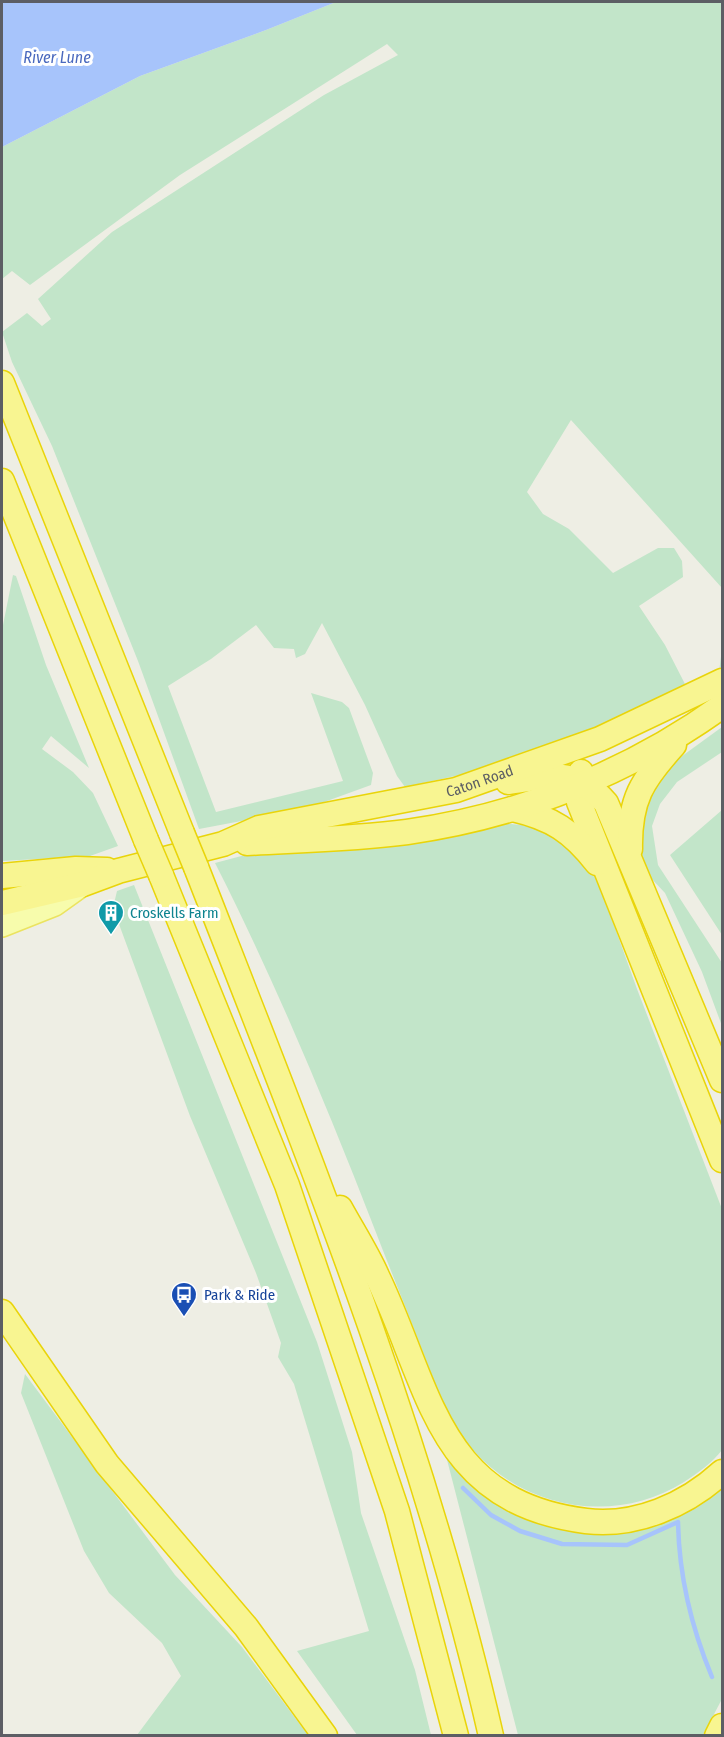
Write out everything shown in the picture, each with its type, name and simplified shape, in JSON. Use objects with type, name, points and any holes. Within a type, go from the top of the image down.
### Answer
[{"type":"highway","points":[[2,383],[304,1143],[383,1362],[426,1497],[474,1662],[491,1736]]},
{"type":"highway","points":[[2,481],[291,1197],[397,1511],[456,1736]]},
{"type":"highway","name":"Caton Road","points":[[83,884],[118,871],[223,844],[259,828],[456,790],[600,739],[723,681]]},
{"type":"highway","name":"Caton Road","points":[[223,844],[335,839],[396,833],[437,827],[513,808],[581,784],[686,732],[723,706]]},
{"type":"highway","points":[[630,855],[629,823],[641,785],[649,772],[686,732]]},
{"type":"highway","points":[[600,739],[584,764],[581,784],[607,877],[723,1160]]},
{"type":"highway","points":[[456,790],[560,776],[581,784],[606,803],[630,855],[723,1080]]},
{"type":"highway","points":[[513,808],[539,816],[567,830],[584,846],[607,877]]},
{"type":"highway","name":"Caton Road","points":[[2,876],[76,869],[118,871]]},
{"type":"highway","points":[[2,903],[83,884]]},
{"type":"highway","points":[[304,1143],[377,1275],[430,1406],[447,1439],[484,1480],[504,1496],[531,1509],[559,1517],[596,1522],[638,1518],[663,1510],[690,1497],[723,1472]]},
{"type":"highway","points":[[2,1312],[85,1433],[132,1496],[246,1627],[325,1736]]},
{"type":"highway","points":[[717,1736],[723,1726]]},
{"type":"main road","name":"Caton Road","points":[[2,926],[55,905],[83,884]]},
{"type":"green space","points":[[336,2],[722,2],[722,588],[571,420],[527,492],[543,514],[569,529],[613,573],[658,548],[674,548],[682,561],[683,577],[639,606],[665,645],[685,684],[719,672],[722,649],[722,671],[643,712],[487,769],[405,787],[397,776],[365,705],[322,623],[305,654],[296,658],[294,649],[274,648],[256,625],[211,659],[168,686],[216,812],[343,781],[311,693],[342,702],[349,708],[373,773],[371,785],[305,809],[199,829],[138,661],[52,446],[12,362],[2,332],[27,313],[42,326],[51,319],[38,299],[112,232],[324,95],[398,55],[387,44],[180,175],[30,285],[12,271],[2,279],[2,147],[140,76]]},
{"type":"green space","points":[[13,575],[16,576],[46,665],[89,768],[51,736],[42,749],[73,772],[93,793],[118,846],[90,856],[2,861],[2,630]]},
{"type":"green space","points":[[722,727],[722,752],[677,782],[660,804],[652,826],[658,865],[722,963],[722,1026],[702,972],[665,893],[649,876],[638,851],[635,821],[667,767]]},
{"type":"green space","points":[[722,810],[722,935],[670,855]]},
{"type":"green space","points":[[501,823],[553,828],[595,872],[637,989],[722,1209],[722,1450],[704,1468],[684,1482],[658,1495],[630,1504],[601,1507],[573,1505],[545,1498],[519,1486],[494,1470],[473,1450],[456,1426],[437,1388],[300,1044],[215,863],[249,854],[396,845]]},
{"type":"green space","points":[[134,885],[317,1342],[352,1452],[361,1513],[415,1670],[431,1735],[357,1735],[297,1651],[369,1631],[294,1384],[278,1357],[281,1343],[256,1273],[190,1116],[113,908],[117,891]]},
{"type":"green space","points":[[25,1374],[175,1575],[242,1647],[308,1735],[137,1735],[181,1676],[162,1643],[109,1593],[84,1551],[21,1393]]},
{"type":"green space","points":[[445,1452],[563,1528],[722,1483],[722,1699],[703,1735],[518,1735]]},
{"type":"water","name":"River Lune","points":[[2,2],[336,2],[140,76],[2,147]]},
{"type":"waterway","points":[[463,1488],[491,1515],[520,1531],[562,1544],[627,1545],[678,1522],[681,1562],[688,1601],[698,1640],[712,1677]]},
{"type":"place","name":"Croskells Farm","points":[[111,936]]},
{"type":"place","name":"Park & Ride","points":[[184,1318]]}]
